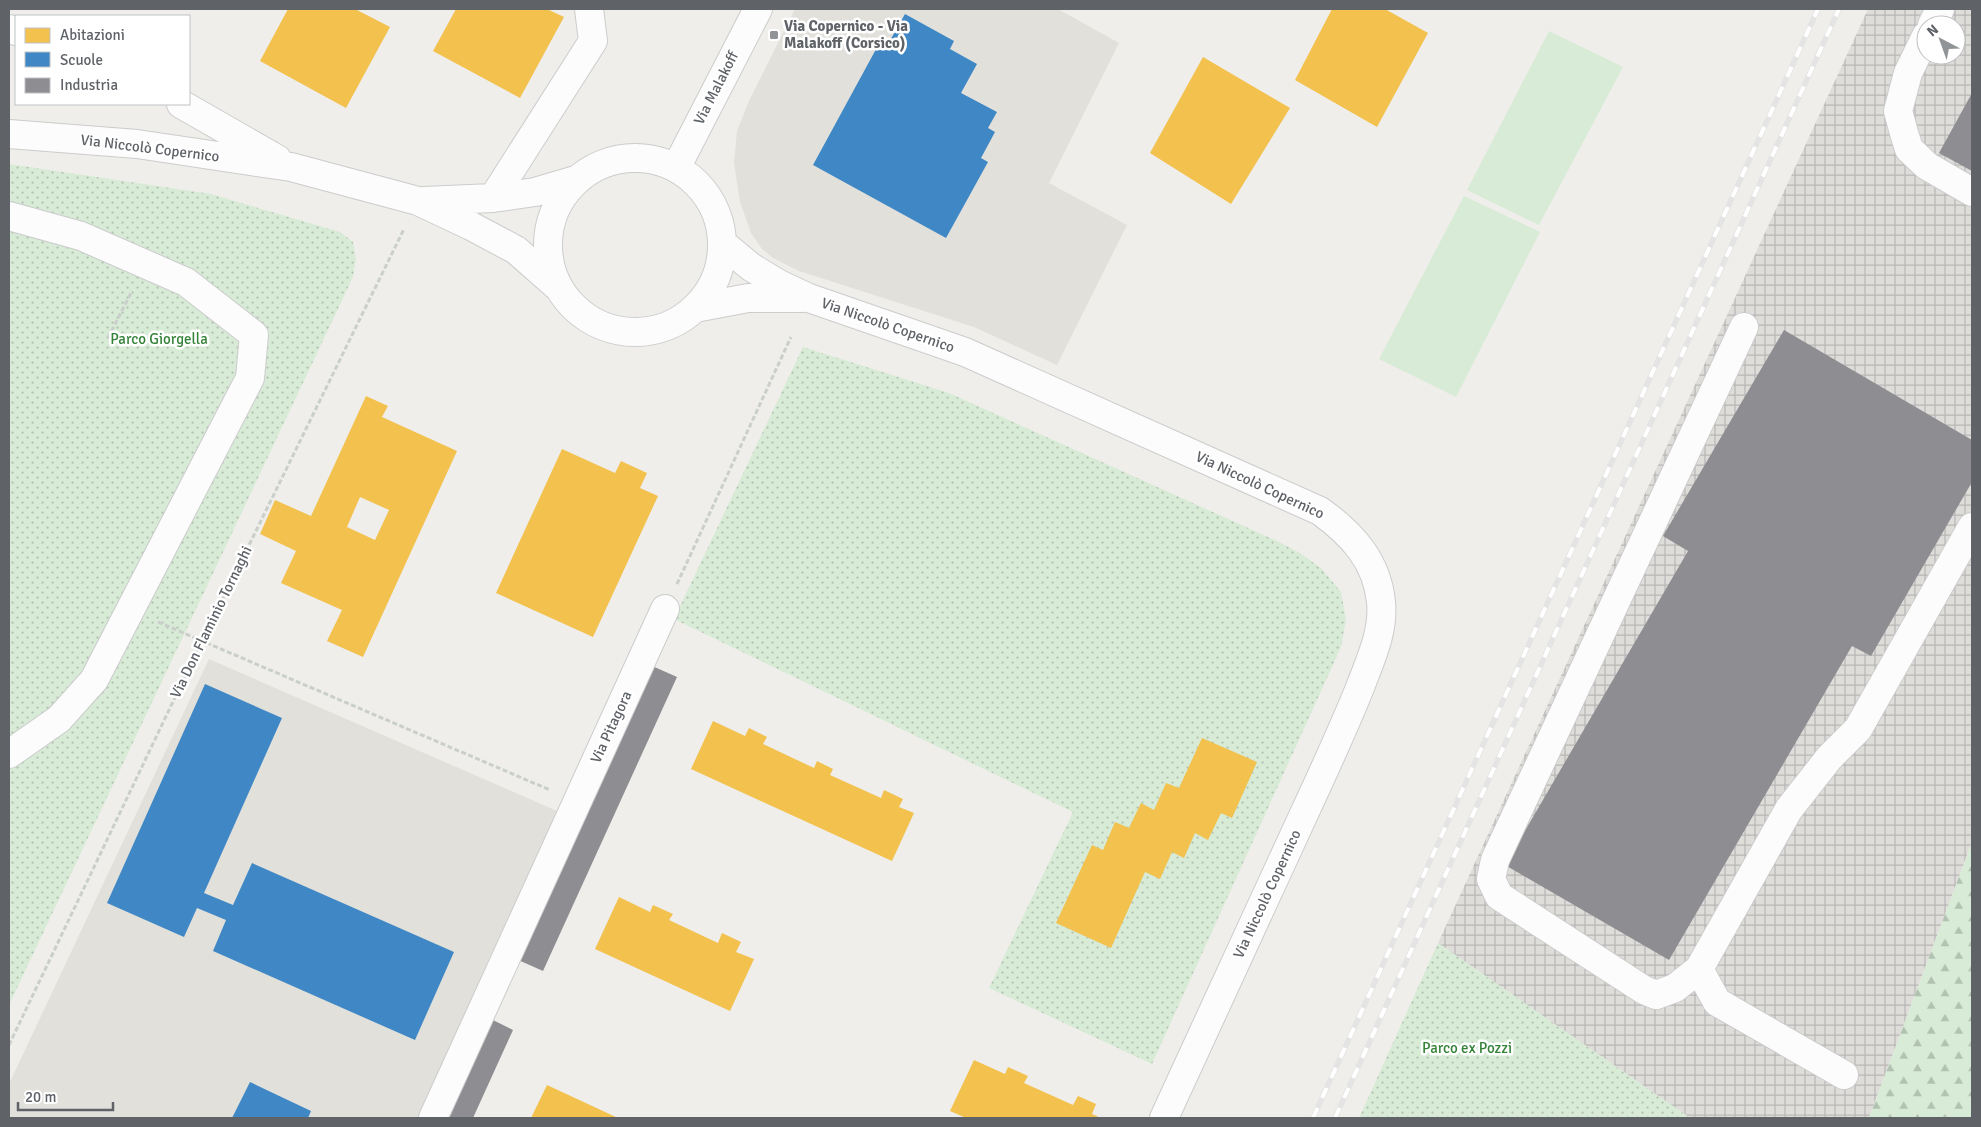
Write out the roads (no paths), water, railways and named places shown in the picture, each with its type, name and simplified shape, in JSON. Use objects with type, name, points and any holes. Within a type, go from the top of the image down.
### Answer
[{"type":"street","points":[[493,198],[593,41],[589,9]]},
{"type":"street","name":"Via Malakoff","points":[[676,168],[758,9]]},
{"type":"street","points":[[1916,57],[1908,73],[1898,111],[1909,149],[1928,166],[1972,192]]},
{"type":"street","name":"Via Niccolò Copernico","points":[[183,105],[291,168]]},
{"type":"street","name":"Via Niccolò Copernico","points":[[9,134],[137,144],[291,168],[418,202],[472,226],[516,250],[558,286]]},
{"type":"street","points":[[633,158],[660,161],[676,168],[689,176],[706,194],[715,210],[720,226],[722,243],[719,268],[710,290],[695,308],[676,322],[649,331],[629,332],[611,330],[576,311],[566,300],[558,286],[550,268],[547,249],[548,230],[554,212],[563,195],[576,180],[596,167],[614,160],[633,158]]},
{"type":"street","points":[[418,202],[493,198],[535,192],[576,180]]},
{"type":"street","points":[[9,216],[81,236],[186,282],[254,335],[250,378],[94,680],[59,719],[9,754]]},
{"type":"street","name":"Via Niccolò Copernico","points":[[722,243],[751,268],[809,298],[965,352],[1293,498],[1339,524],[1356,542],[1370,563],[1377,580],[1381,602],[1381,625],[1375,649],[1344,727],[1164,1118]]},
{"type":"street","points":[[695,308],[748,298],[809,298]]},
{"type":"street","points":[[1744,327],[1495,860],[1491,879],[1499,896],[1644,990],[1656,995],[1675,988],[1699,969],[1789,809],[1829,758],[1858,730],[1972,527]]},
{"type":"street","name":"Via Pitagora","points":[[433,1118],[665,609]]},
{"type":"street","points":[[1699,969],[1717,1002],[1844,1075]]},
{"type":"railway","points":[[1313,1118],[1818,9]]},
{"type":"railway","points":[[1335,1118],[1839,9]]},
{"type":"place","name":"Via Copernico - Via Malakoff (Corsico)","points":[[774,35]]},
{"type":"park label","name":"Parco Giorgella","points":[[159,339]]},
{"type":"park label","name":"Parco ex Pozzi","points":[[1467,1048]]}]
